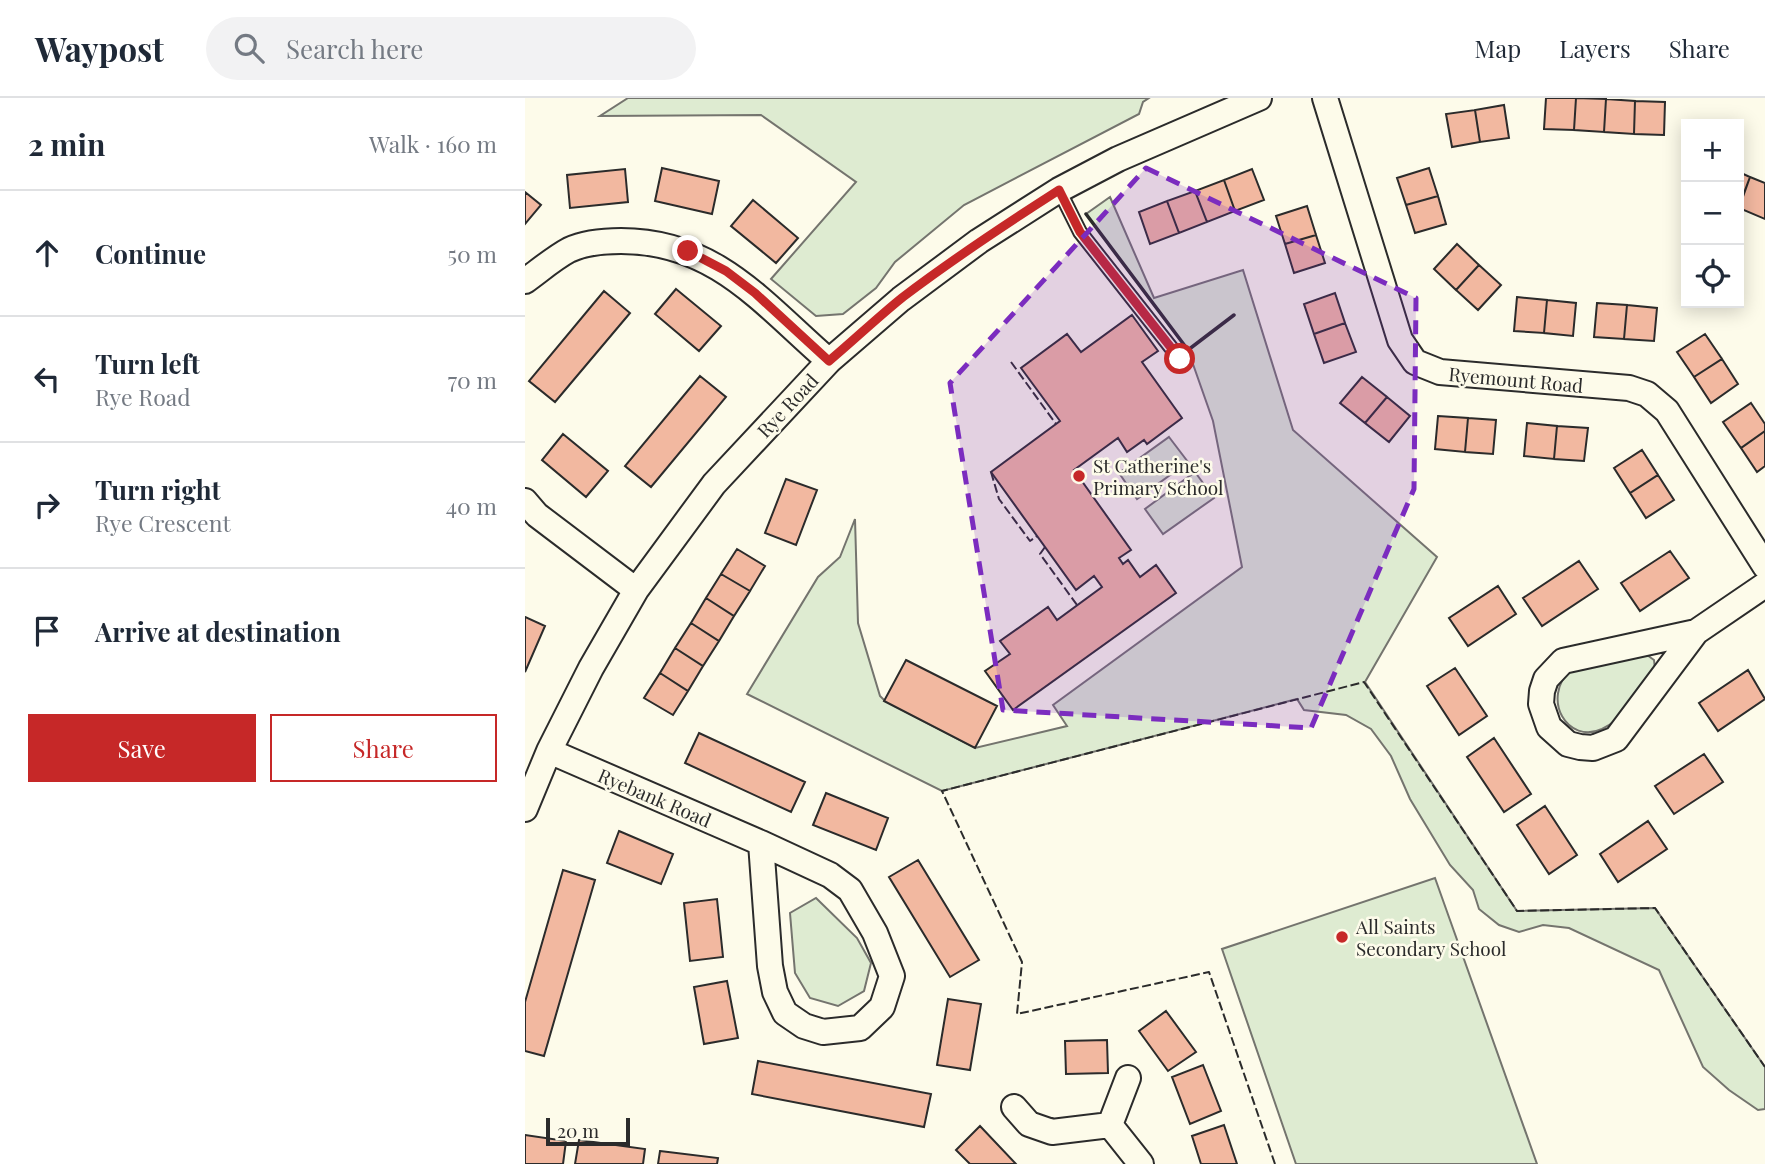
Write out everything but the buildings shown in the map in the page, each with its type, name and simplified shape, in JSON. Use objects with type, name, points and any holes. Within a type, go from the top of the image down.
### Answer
[{"type":"street","name":"Rye Road","points":[[525,809],[549,751],[591,668],[636,590],[713,484],[829,361],[937,272],[979,241],[1059,190],[1118,159],[1259,98]]},
{"type":"street","name":"Ryemount Road","points":[[1325,98],[1400,340],[1415,362],[1440,372],[1629,388],[1647,394],[1667,411],[1765,566]]},
{"type":"street","points":[[525,281],[570,250],[603,241],[646,241],[688,251],[726,271],[755,293],[829,361]]},
{"type":"street","points":[[525,501],[537,515],[636,590]]},
{"type":"street","points":[[1696,632],[1563,661],[1546,679],[1542,691],[1543,716],[1549,727],[1568,744],[1580,747],[1593,748],[1616,739],[1696,632],[1765,585]]},
{"type":"street","name":"Ryebank Road","points":[[549,751],[761,843],[830,875],[850,890],[875,933],[892,976],[882,1007],[860,1028],[823,1032],[804,1026],[785,1013],[775,992],[770,966],[761,843]]},
{"type":"street","points":[[1110,1125],[1128,1078]]},
{"type":"street","points":[[1014,1107],[1029,1124],[1052,1132],[1110,1125]]},
{"type":"street","points":[[1110,1125],[1140,1164]]},
{"type":"lane","points":[[1059,190],[1080,232],[1180,359]]},
{"type":"highlighted area","points":[[1146,168],[1416,298],[1414,489],[1311,728],[1003,710],[950,383]]},
{"type":"green space","points":[[628,98],[1149,98],[1143,102],[1139,114],[964,205],[895,262],[876,288],[843,314],[816,316],[771,279],[856,182],[761,115],[600,116]]},
{"type":"green space","points":[[1110,197],[1154,298],[1243,270],[1293,430],[1437,557],[1365,682],[1517,911],[1655,908],[1765,1067],[1765,1109],[1758,1110],[1729,1090],[1703,1067],[1659,970],[1569,928],[1543,925],[1519,932],[1499,925],[1479,909],[1473,890],[1450,865],[1410,799],[1391,756],[1371,729],[1346,715],[1304,710],[1297,699],[942,791],[747,694],[818,577],[840,557],[855,519],[858,623],[880,696],[975,748],[1067,726],[1053,705],[1242,567],[1213,421],[1188,350],[1086,214]]},
{"type":"green space","points":[[1169,437],[1188,462],[1137,499],[1119,473]]},
{"type":"green space","points":[[1195,472],[1214,498],[1163,534],[1145,509]]},
{"type":"green space","points":[[1647,655],[1654,660],[1655,669],[1633,703],[1619,717],[1602,729],[1590,732],[1578,731],[1569,725],[1558,705],[1558,693],[1562,681],[1571,669]]},
{"type":"green space","points":[[1435,878],[1537,1164],[1296,1164],[1222,949]]},
{"type":"green space","points":[[816,898],[857,938],[871,963],[864,991],[838,1006],[810,998],[795,973],[790,913]]},
{"type":"fence","points":[[1011,362],[1056,424]]},
{"type":"fence","points":[[991,472],[999,499],[1030,541],[1037,536]]},
{"type":"fence","points":[[1045,547],[1040,554],[1077,605]]},
{"type":"fence","points":[[1275,1164],[1209,972],[1017,1014],[1022,962],[942,791],[1364,682],[1517,911],[1655,908],[1765,1067]]},
{"type":"wall","points":[[1086,214],[1188,350],[1234,315]]},
{"type":"place","name":"St Catherine's Primary School","points":[[1079,476]]},
{"type":"place","name":"All Saints Secondary School","points":[[1342,937]]},
{"type":"route","points":[[688,251],[726,271],[755,293],[829,361],[937,272],[979,241],[1059,190],[1080,232],[1180,359]]}]
